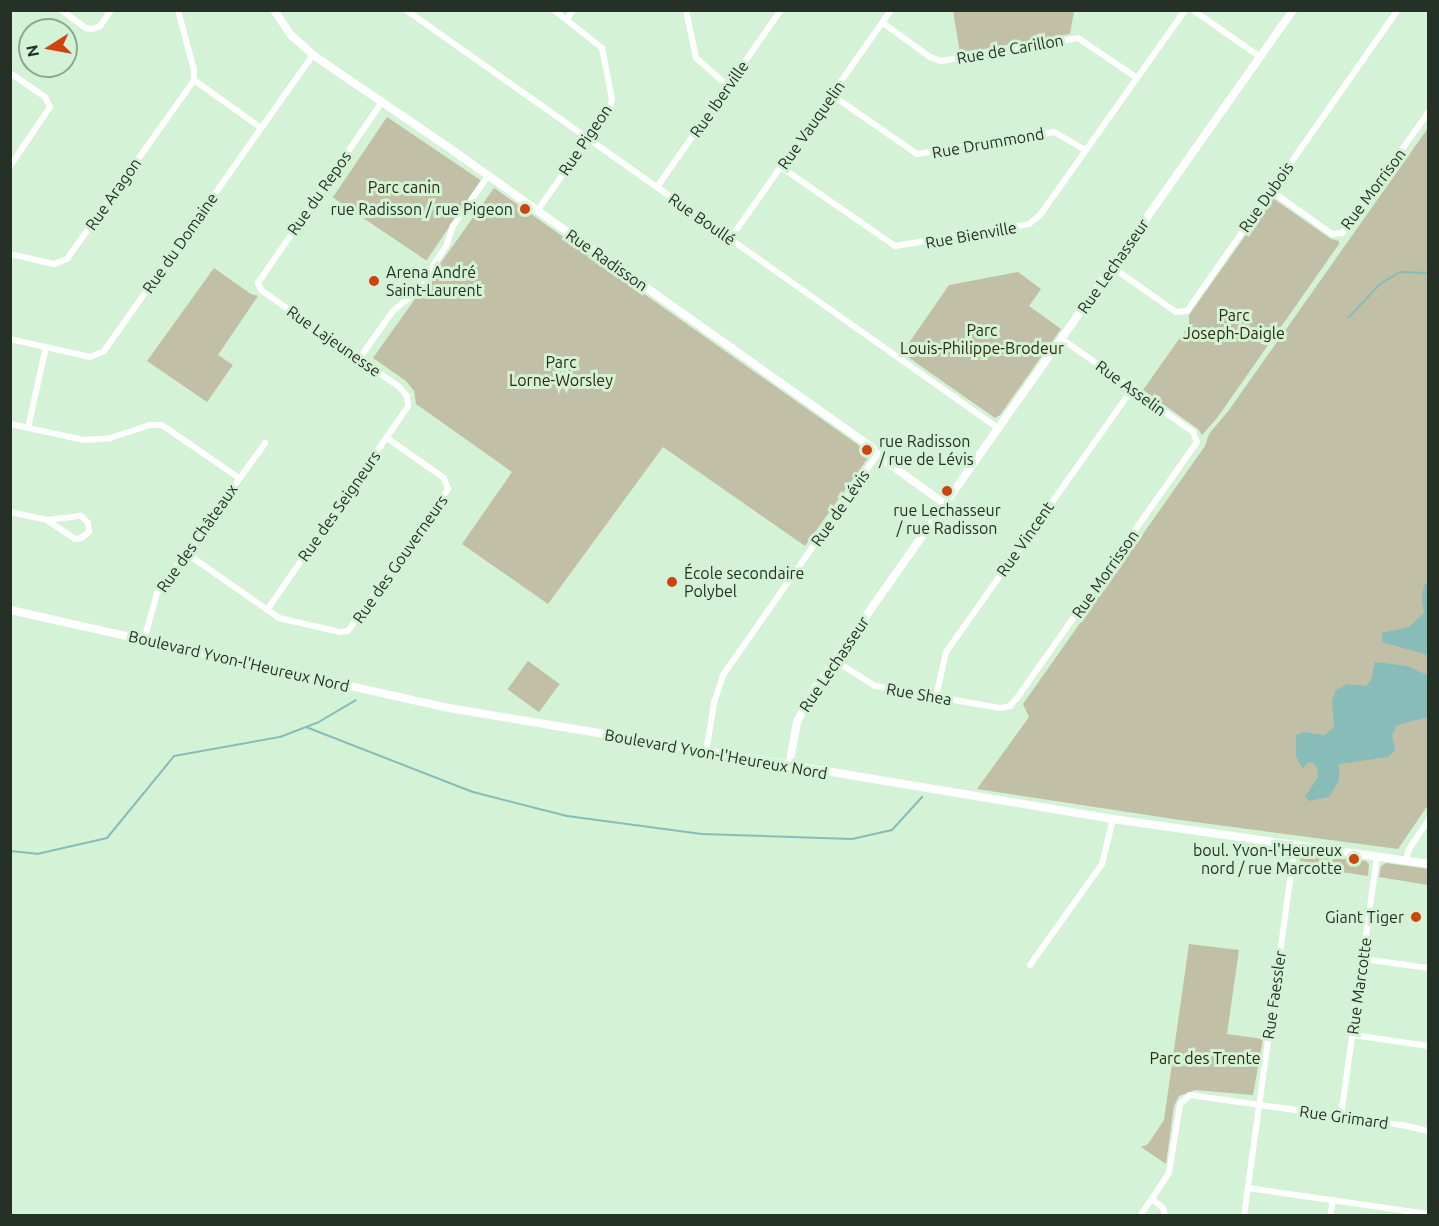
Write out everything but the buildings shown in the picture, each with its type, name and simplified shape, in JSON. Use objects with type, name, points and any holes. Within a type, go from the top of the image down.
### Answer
[{"type":"street","points":[[60,10],[90,29],[99,26],[111,10]]},
{"type":"street","points":[[178,10],[194,70],[194,81],[261,128]]},
{"type":"street","name":"Rue Radisson","points":[[274,10],[291,35],[313,55],[488,176],[945,504]]},
{"type":"street","name":"Rue Boullé","points":[[406,10],[998,428]]},
{"type":"street","name":"Rue Pigeon","points":[[537,211],[610,108],[612,95],[602,48],[554,10]]},
{"type":"street","points":[[567,20],[573,10]]},
{"type":"street","points":[[686,10],[696,58],[728,86]]},
{"type":"street","name":"Rue Iberville","points":[[657,188],[782,10]]},
{"type":"street","name":"Rue Vauquelin","points":[[730,239],[891,10]]},
{"type":"street","name":"Rue Bienville","points":[[781,167],[888,242],[900,247],[1032,223],[1039,217],[1185,10]]},
{"type":"street","points":[[1193,10],[1260,57]]},
{"type":"street","name":"Rue Lechasseur","points":[[789,767],[802,710],[834,660],[1293,10]]},
{"type":"street","name":"Rue Dubois","points":[[1112,267],[1176,312],[1184,313],[1398,10]]},
{"type":"street","name":"Rue de Carillon","points":[[883,23],[930,57],[941,61],[1077,38],[1137,78]]},
{"type":"street","name":"Rue du Domaine","points":[[10,339],[90,357],[104,351],[313,55]]},
{"type":"street","points":[[10,73],[45,97],[50,107],[10,166]]},
{"type":"street","name":"Rue Aragon","points":[[10,254],[54,264],[67,259],[194,81]]},
{"type":"street","name":"Rue Drummond","points":[[832,95],[917,154],[1054,132],[1086,150]]},
{"type":"street","name":"Rue du Repos","points":[[258,284],[382,102]]},
{"type":"street","name":"Rue Morrison","points":[[1270,190],[1330,232],[1338,234],[1346,230],[1428,113]]},
{"type":"street","points":[[359,359],[393,311],[411,296],[431,268],[447,244],[453,226],[488,176]]},
{"type":"street","name":"Rue Lajeunesse","points":[[258,284],[261,290],[401,389],[408,401]]},
{"type":"street","name":"Rue Asselin","points":[[1062,339],[1193,432],[1197,438]]},
{"type":"street","points":[[28,428],[46,347]]},
{"type":"street","name":"Rue Vincent","points":[[936,697],[946,651],[1132,389]]},
{"type":"street","name":"Rue des Seigneurs","points":[[267,610],[406,411],[408,401]]},
{"type":"street","points":[[10,424],[69,438],[92,440],[120,436],[150,425],[162,425],[239,478]]},
{"type":"street","name":"Rue des Gouverneurs","points":[[186,553],[281,619],[340,632],[348,631],[439,505],[448,489],[445,479],[387,438]]},
{"type":"street","name":"Rue Morrisson","points":[[1010,706],[1192,452],[1197,438]]},
{"type":"street","name":"Rue des Châteaux","points":[[144,640],[155,597],[265,443]]},
{"type":"street","name":"Rue de Lévis","points":[[706,752],[714,703],[723,675],[878,454]]},
{"type":"street","points":[[10,512],[47,519],[81,516],[88,523],[89,532],[75,539],[47,519]]},
{"type":"street","name":"Boulevard Yvon-l'Heureux Nord","points":[[10,610],[413,701],[789,767],[1113,819],[1428,864]]},
{"type":"street","name":"Rue Shea","points":[[834,660],[871,685],[1000,708],[1010,706]]},
{"type":"street","points":[[1030,965],[1102,864],[1113,819]]},
{"type":"street","points":[[1406,860],[1409,849],[1428,821]]},
{"type":"street","name":"Rue Faessler","points":[[1244,1215],[1295,845]]},
{"type":"street","name":"Rue Marcotte","points":[[1341,1116],[1377,856]]},
{"type":"street","points":[[1363,959],[1428,968]]},
{"type":"street","points":[[1353,1035],[1428,1046]]},
{"type":"street","name":"Rue Grimard","points":[[1152,1199],[1170,1170],[1179,1108],[1184,1098],[1195,1095],[1428,1131]]},
{"type":"street","points":[[1248,1188],[1428,1214]]},
{"type":"street","points":[[1140,1215],[1152,1199],[1163,1208],[1165,1215]]},
{"type":"street","points":[[1330,1215],[1333,1200]]},
{"type":"green space","points":[[953,10],[1074,11],[1070,34],[960,53]]},
{"type":"green space","name":"Parc canin","points":[[387,117],[481,180],[426,261],[333,197]]},
{"type":"green space","points":[[1428,128],[1428,805],[1398,849],[1180,820],[977,789],[1029,717],[1023,704],[1205,446],[1209,434],[1229,410]]},
{"type":"green space","name":"Parc Lorne-Worsley","points":[[494,188],[867,451],[868,458],[805,546],[663,447],[548,604],[462,544],[512,472],[416,404],[414,391],[406,381],[373,358]]},
{"type":"green space","name":"Parc Joseph-Daigle","points":[[1274,199],[1331,239],[1339,241],[1339,244],[1217,418],[1202,435],[1198,429],[1143,390],[1189,325],[1189,315],[1265,208],[1267,201]]},
{"type":"green space","points":[[214,268],[251,294],[258,296],[218,355],[233,365],[207,402],[147,361]]},
{"type":"green space","name":"Parc Louis-Philippe-Brodeur","points":[[1018,272],[1041,289],[1029,306],[1061,329],[1000,415],[995,418],[902,353],[949,285]]},
{"type":"green space","points":[[528,661],[560,684],[539,712],[507,689]]},
{"type":"green space","points":[[1306,852],[1351,858],[1351,864],[1357,864],[1358,860],[1366,861],[1369,864],[1368,876],[1334,871],[1334,866],[1300,861],[1301,854]]},
{"type":"green space","points":[[1386,863],[1428,869],[1428,885],[1379,877],[1381,866]]},
{"type":"green space","name":"Parc des Trente","points":[[1189,944],[1239,950],[1227,1034],[1263,1039],[1253,1095],[1195,1090],[1179,1096],[1174,1106],[1166,1164],[1141,1147],[1148,1144],[1164,1120]]},
{"type":"water","points":[[1428,581],[1428,655],[1382,642],[1382,633],[1409,627],[1424,613],[1422,598],[1424,585]]},
{"type":"water","points":[[1375,662],[1407,666],[1427,675],[1428,717],[1397,725],[1392,735],[1395,751],[1388,757],[1339,764],[1339,781],[1329,797],[1309,801],[1305,797],[1318,777],[1317,768],[1312,762],[1307,763],[1303,769],[1296,757],[1296,735],[1304,732],[1325,735],[1334,727],[1332,700],[1336,690],[1347,684],[1366,686],[1371,680]]},
{"type":"waterway","points":[[1349,317],[1380,284],[1400,272],[1428,273]]},
{"type":"waterway","points":[[10,851],[37,854],[107,838],[174,756],[280,737],[317,723],[356,700]]},
{"type":"waterway","points":[[306,727],[473,792],[567,816],[702,834],[852,839],[892,830],[922,797]]},
{"type":"place","name":"rue Radisson / rue Pigeon","points":[[525,209]]},
{"type":"place","name":"Arena André Saint-Laurent","points":[[374,281]]},
{"type":"place","name":"rue Radisson / rue de Lévis","points":[[867,450]]},
{"type":"place","name":"rue Lechasseur / rue Radisson","points":[[947,491]]},
{"type":"place","name":"École secondaire Polybel","points":[[672,582]]},
{"type":"place","name":"boul. Yvon-l'Heureux nord / rue Marcotte","points":[[1354,859]]},
{"type":"place","name":"Giant Tiger","points":[[1416,917]]}]
